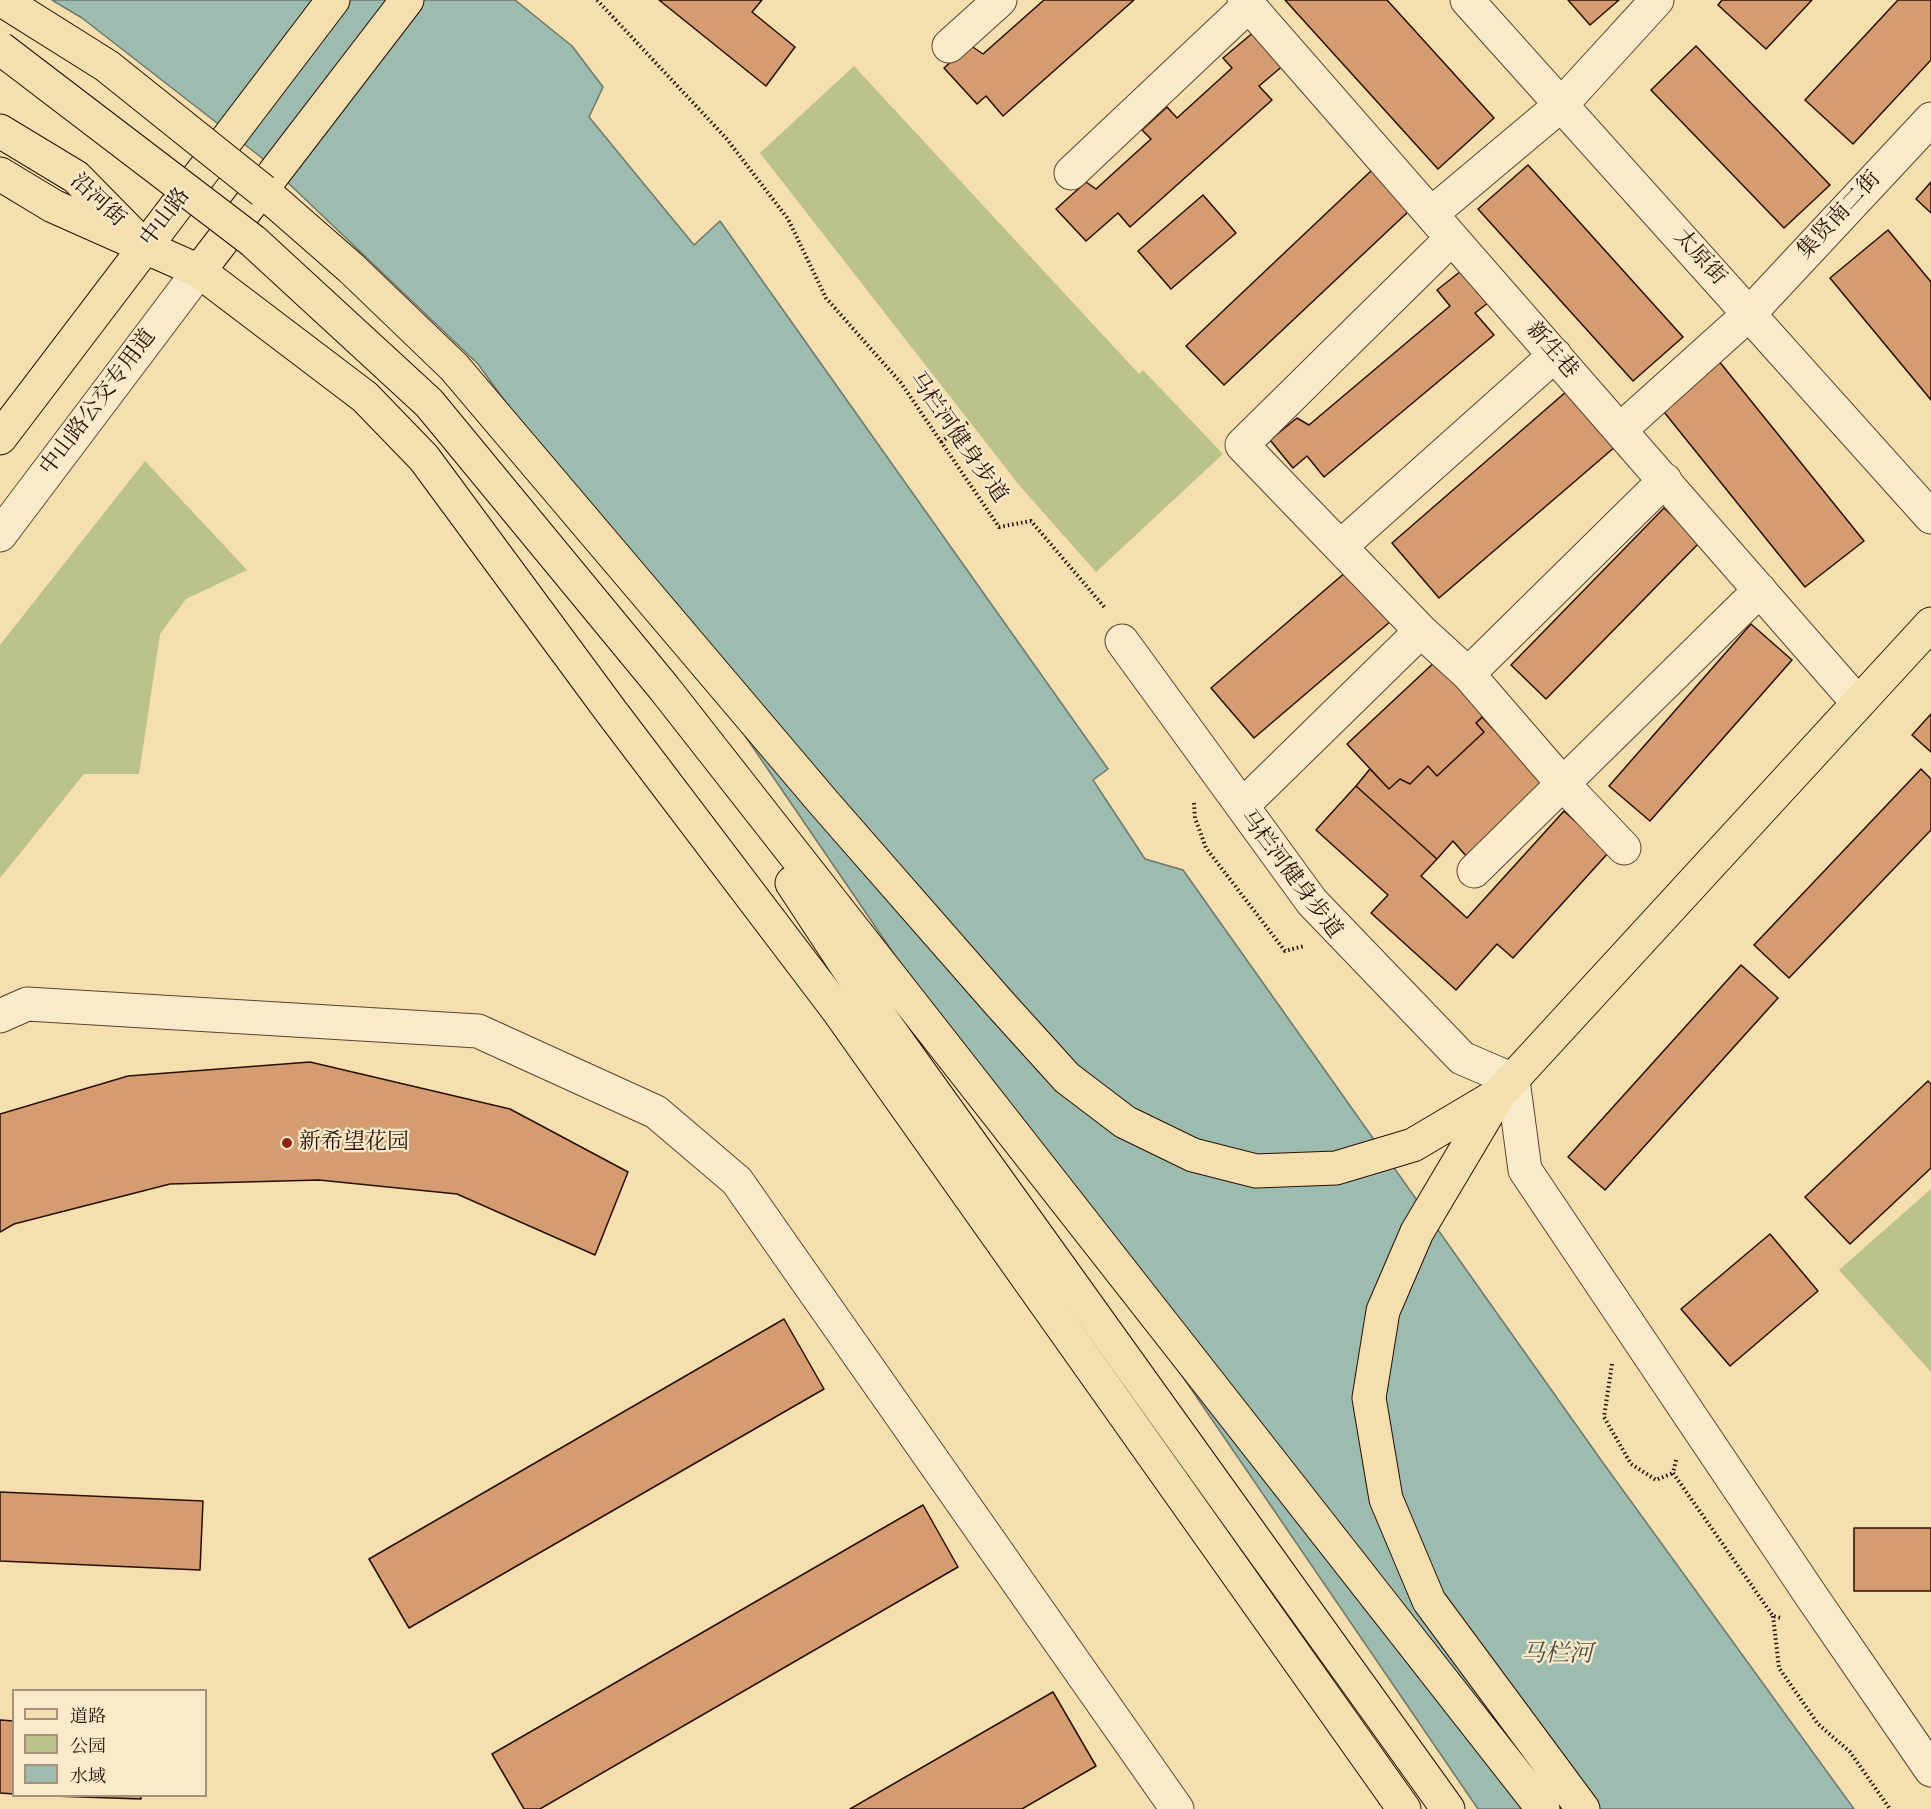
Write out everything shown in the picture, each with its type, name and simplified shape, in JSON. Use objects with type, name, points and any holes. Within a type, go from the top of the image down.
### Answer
[{"type":"main road","points":[[2,0],[107,66],[264,191],[351,268],[454,367],[824,803],[1000,1004],[1066,1078],[1125,1122],[1193,1155],[1256,1171],[1336,1168],[1413,1145],[1506,1087]]},
{"type":"main road","name":"中山路","points":[[0,438],[333,0]]},
{"type":"main road","points":[[199,271],[407,0]]},
{"type":"main road","points":[[0,48],[253,241],[429,404],[664,688],[1543,1809]]},
{"type":"main road","name":"沿河街","points":[[0,130],[76,177],[144,247]]},
{"type":"main road","name":"沿河街","points":[[0,174],[53,206],[144,247]]},
{"type":"main road","points":[[144,247],[199,271],[365,397],[424,458],[617,719],[837,1009],[1404,1809]]},
{"type":"main road","points":[[1583,1809],[1429,1601],[1386,1500],[1369,1398],[1383,1311],[1417,1232],[1506,1087],[1931,624]]},
{"type":"main road","points":[[664,688],[878,1014],[1448,1809]]},
{"type":"street","points":[[949,46],[1000,0]]},
{"type":"street","name":"太原街","points":[[1467,0],[1931,517]]},
{"type":"street","points":[[1624,848],[1563,784],[1468,674],[1421,631],[1242,446],[1442,226],[1561,105],[1657,0]]},
{"type":"street","points":[[1071,173],[1247,3]]},
{"type":"street","name":"新生巷","points":[[1247,3],[1858,703]]},
{"type":"street","name":"集贤南二街","points":[[1620,430],[1749,314],[1931,119]]},
{"type":"street","name":"中山路公交专用道","points":[[0,535],[199,271]]},
{"type":"street","points":[[1340,547],[1555,355]]},
{"type":"street","points":[[1468,674],[1665,480]]},
{"type":"street","points":[[1474,871],[1760,590]]},
{"type":"street","points":[[1112,629],[1312,902],[1462,1058],[1506,1087],[1525,1170],[1931,1770]]},
{"type":"street","points":[[1242,806],[1421,631]]},
{"type":"street","points":[[0,1016],[27,1004],[478,1031],[656,1112],[737,1181],[1177,1809]]},
{"type":"path","name":"马栏河健身步道","points":[[597,0],[726,138],[788,219],[826,298],[901,383],[999,527],[1031,521],[1106,608],[1112,629]]},
{"type":"path","points":[[941,442],[970,421]]},
{"type":"path","points":[[1193,798],[1196,818],[1206,848],[1285,951],[1307,945]]},
{"type":"path","points":[[1613,1360],[1604,1417],[1630,1464],[1656,1480],[1673,1473]]},
{"type":"path","points":[[1773,1616],[1779,1668],[1818,1724],[1850,1752],[1890,1809]]},
{"type":"green space","points":[[854,66],[1139,374],[1143,370],[1223,454],[1096,572],[1019,485],[760,153]]},
{"type":"green space","points":[[145,461],[247,570],[186,599],[160,634],[139,774],[84,774],[0,878],[0,645]]},
{"type":"green space","points":[[1931,1189],[1931,1372],[1839,1270]]},
{"type":"water","name":"马栏河","points":[[52,0],[515,0],[572,46],[603,87],[589,117],[694,245],[720,221],[1108,769],[1093,780],[1145,859],[1183,870],[1601,1460],[1854,1809],[1478,1809],[698,667],[478,364],[262,158],[82,18]]},
{"type":"building","points":[[659,0],[762,0],[752,12],[795,47],[766,86]]},
{"type":"building","points":[[1044,0],[1134,0],[1003,116],[986,96],[977,104],[944,68],[970,45],[983,54]]},
{"type":"building","points":[[1285,0],[1387,0],[1494,118],[1438,169]]},
{"type":"building","points":[[1568,0],[1619,0],[1590,25]]},
{"type":"building","points":[[1722,0],[1812,0],[1766,49],[1718,5]]},
{"type":"building","points":[[1898,0],[1931,0],[1931,60],[1853,144],[1805,100]]},
{"type":"building","points":[[1255,31],[1285,64],[1259,86],[1272,100],[1130,227],[1118,213],[1086,241],[1056,209],[1086,182],[1096,189],[1151,139],[1142,130],[1167,107],[1177,118],[1232,68],[1223,58]]},
{"type":"building","points":[[1696,46],[1830,185],[1784,228],[1651,90]]},
{"type":"building","points":[[1528,165],[1683,337],[1633,381],[1478,209]]},
{"type":"building","points":[[1372,170],[1410,210],[1224,385],[1186,346]]},
{"type":"building","points":[[1931,182],[1931,213],[1916,199]]},
{"type":"building","points":[[1203,195],[1236,233],[1171,289],[1138,251]]},
{"type":"building","points":[[1888,230],[1931,282],[1931,400],[1830,278]]},
{"type":"building","points":[[1466,267],[1493,299],[1475,313],[1494,335],[1324,477],[1307,456],[1293,468],[1270,440],[1297,418],[1309,425],[1450,306],[1437,290]]},
{"type":"building","points":[[1718,360],[1864,541],[1805,587],[1660,407]]},
{"type":"building","points":[[1575,384],[1623,440],[1439,598],[1392,543]]},
{"type":"building","points":[[1664,508],[1700,542],[1546,699],[1511,665]]},
{"type":"building","points":[[1347,571],[1391,621],[1254,738],[1211,688]]},
{"type":"building","points":[[1751,624],[1792,660],[1650,821],[1609,786]]},
{"type":"building","points":[[1439,658],[1489,711],[1476,723],[1484,732],[1437,776],[1428,766],[1410,784],[1400,779],[1389,789],[1347,744]]},
{"type":"building","points":[[1931,714],[1931,752],[1912,735]]},
{"type":"building","points":[[1482,717],[1542,782],[1467,857],[1453,841],[1437,859],[1356,786],[1370,769],[1389,789],[1400,779],[1410,784],[1428,766],[1437,776],[1484,732],[1476,723]]},
{"type":"building","points":[[1921,769],[1931,779],[1931,830],[1789,978],[1754,945]]},
{"type":"building","points":[[1356,786],[1437,859],[1421,876],[1467,918],[1564,811],[1609,852],[1513,958],[1497,944],[1456,990],[1371,913],[1388,895],[1316,830]]},
{"type":"building","points":[[1741,965],[1778,998],[1605,1190],[1568,1157]]},
{"type":"building","name":"新希望花园","points":[[310,1062],[510,1109],[628,1172],[595,1255],[457,1194],[319,1180],[170,1184],[14,1224],[0,1232],[0,1114],[128,1076]]},
{"type":"building","points":[[1928,1081],[1931,1084],[1931,1168],[1850,1244],[1805,1197]]},
{"type":"building","points":[[1770,1234],[1818,1291],[1730,1366],[1681,1309]]},
{"type":"building","points":[[784,1319],[824,1389],[409,1628],[369,1559]]},
{"type":"building","points":[[0,1492],[203,1501],[200,1570],[0,1561]]},
{"type":"building","points":[[923,1505],[958,1567],[540,1809],[524,1809],[492,1754]]},
{"type":"building","points":[[1854,1528],[1931,1528],[1931,1591],[1854,1591]]},
{"type":"building","points":[[1053,1692],[1096,1766],[1022,1809],[850,1809]]},
{"type":"building","points":[[0,1720],[12,1721],[12,1794],[0,1793]]},
{"type":"building","points":[[82,1797],[141,1797],[141,1799]]},
{"type":"place","name":"新希望花园","points":[[287,1143]]}]
